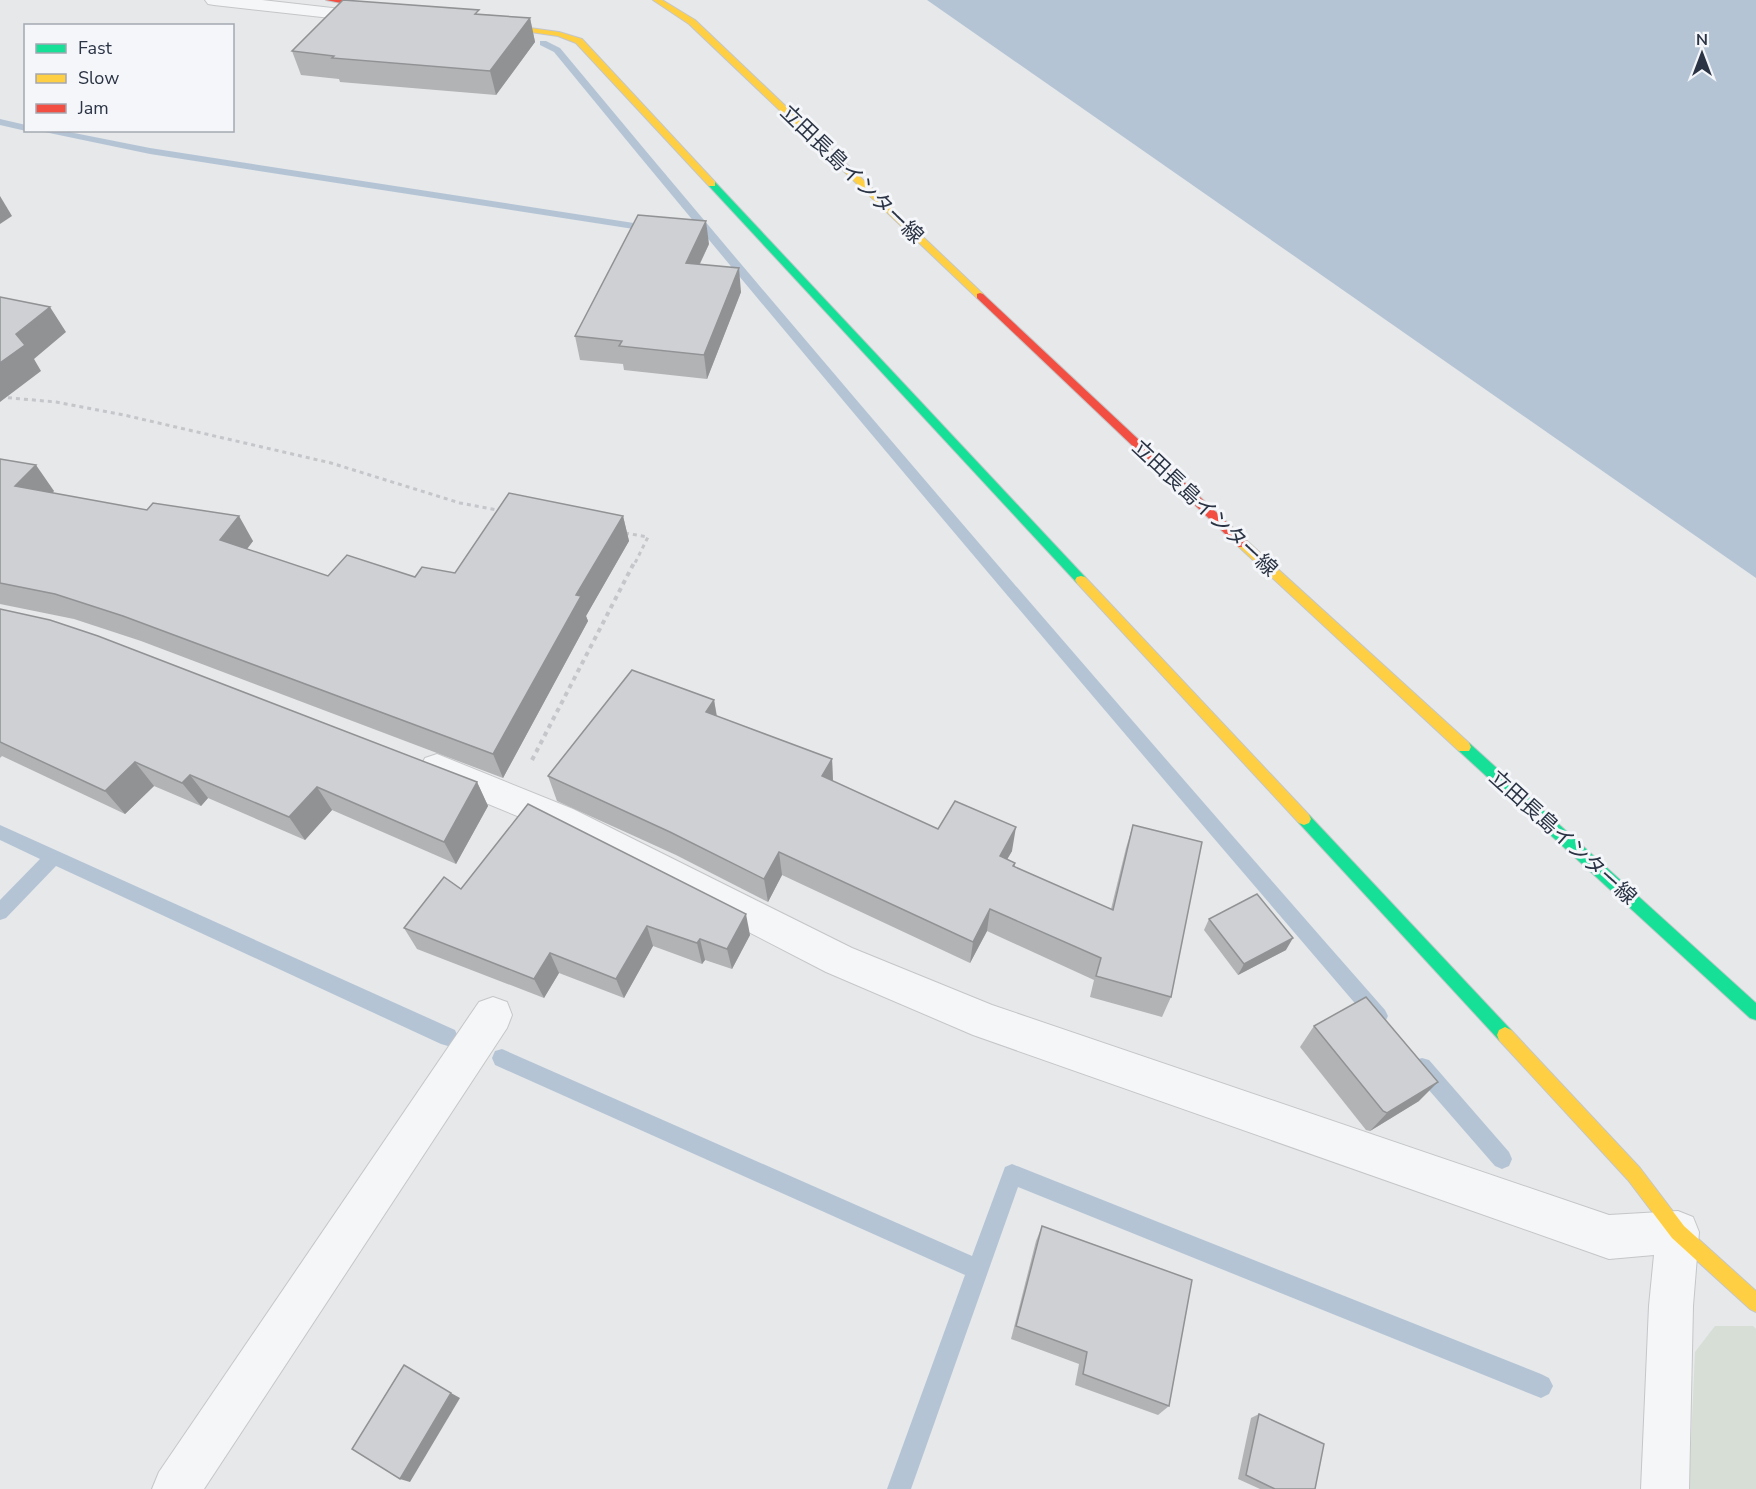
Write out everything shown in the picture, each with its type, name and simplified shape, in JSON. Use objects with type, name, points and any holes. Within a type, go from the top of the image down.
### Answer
[{"type":"street","points":[[214,0],[397,15]]},
{"type":"street","points":[[330,0],[397,15]]},
{"type":"street","name":"立田長島インター線","points":[[657,0],[692,21],[1188,494],[1756,1013]]},
{"type":"street","points":[[475,24],[531,29],[559,34],[579,41],[1634,1174],[1678,1232],[1756,1303]]},
{"type":"street","points":[[404,755],[512,798],[601,838],[839,960],[987,1022],[1609,1237],[1678,1232]]},
{"type":"street","points":[[176,1489],[493,1015]]},
{"type":"street","points":[[1665,1489],[1671,1306],[1678,1232]]},
{"type":"path","points":[[0,397],[56,402],[124,415],[331,463],[460,503],[507,512]]},
{"type":"path","points":[[512,798],[648,537],[624,533]]},
{"type":"shaded area","points":[[1715,1326],[1753,1326],[1756,1329],[1756,1489],[1689,1489],[1695,1352]]},
{"type":"water","points":[[927,0],[1756,0],[1756,578]]},
{"type":"building","points":[[343,0],[479,10],[475,14],[530,18],[490,71],[332,58],[334,56],[292,51]]},
{"type":"building","points":[[638,215],[706,221],[686,263],[739,268],[704,355],[619,346],[622,341],[575,336]]},
{"type":"building","points":[[0,297],[50,307],[16,334],[25,345],[0,363]]},
{"type":"building","points":[[0,459],[36,465],[15,486],[147,510],[153,503],[239,516],[220,540],[328,576],[347,555],[415,577],[422,567],[455,573],[509,493],[623,516],[576,595],[581,596],[493,754],[123,616],[55,594],[0,583]]},
{"type":"building","points":[[0,609],[50,620],[98,636],[477,782],[444,842],[317,787],[289,817],[190,775],[182,783],[135,762],[105,791],[0,742]]},
{"type":"building","points":[[632,670],[714,700],[706,712],[832,759],[822,776],[938,829],[955,801],[1016,827],[1000,856],[1015,863],[1013,866],[1113,910],[1133,825],[1202,842],[1171,997],[1096,976],[1101,958],[990,909],[973,942],[779,852],[764,879],[670,832],[548,776]]},
{"type":"building","points":[[528,804],[746,914],[727,949],[700,939],[697,943],[647,926],[616,979],[550,953],[534,979],[404,928],[444,877],[461,889]]},
{"type":"building","points":[[1257,894],[1293,938],[1244,964],[1209,919]]},
{"type":"building","points":[[1366,997],[1438,1082],[1387,1113],[1314,1026]]},
{"type":"building","points":[[1042,1226],[1192,1280],[1169,1406],[1083,1374],[1087,1352],[1016,1326]]},
{"type":"building","points":[[404,1365],[451,1393],[400,1479],[352,1449]]},
{"type":"building","points":[[1259,1414],[1324,1444],[1315,1489],[1275,1489],[1246,1475]]},
{"type":"waterway","points":[[543,43],[557,50],[766,303],[1056,645],[1378,1016]]},
{"type":"waterway","points":[[0,122],[24,128]]},
{"type":"waterway","points":[[50,132],[150,151],[653,229]]},
{"type":"waterway","points":[[0,832],[448,1037]]},
{"type":"waterway","points":[[0,912],[53,857]]},
{"type":"waterway","points":[[502,1058],[977,1269]]},
{"type":"waterway","points":[[1422,1067],[1502,1159]]},
{"type":"waterway","points":[[899,1489],[1012,1174],[1541,1386]]},
{"type":"traffic: fast","points":[[712,184],[1081,580]]},
{"type":"traffic: fast","points":[[1464,747],[1756,1013]]},
{"type":"traffic: fast","points":[[1304,819],[1505,1035]]},
{"type":"traffic: slow","points":[[657,0],[692,22],[980,296]]},
{"type":"traffic: slow","points":[[488,24],[559,34],[579,41],[712,184]]},
{"type":"traffic: slow","points":[[1243,544],[1464,747]]},
{"type":"traffic: slow","points":[[1081,580],[1304,819]]},
{"type":"traffic: slow","points":[[1505,1035],[1634,1174],[1678,1232],[1756,1303]]},
{"type":"traffic: jam","points":[[330,0],[386,10]]},
{"type":"traffic: jam","points":[[980,296],[1243,544]]}]
